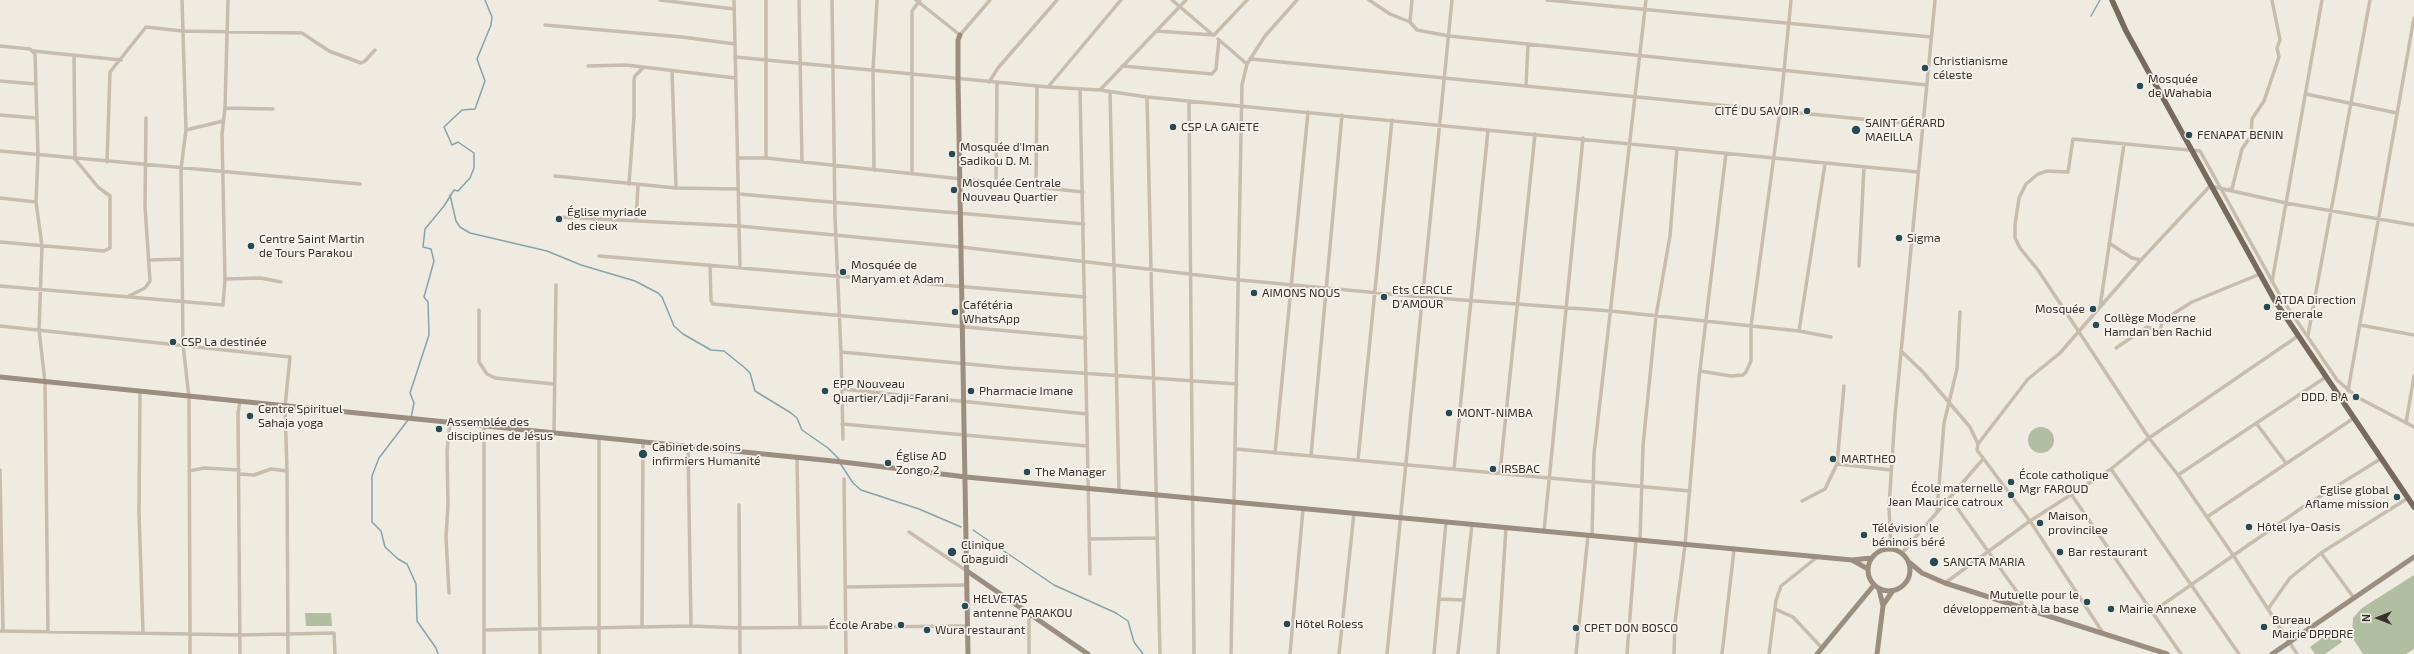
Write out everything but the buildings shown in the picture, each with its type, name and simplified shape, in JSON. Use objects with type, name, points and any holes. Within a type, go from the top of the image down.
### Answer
[{"type":"main road","points":[[2112,0],[2126,31],[2210,186],[2260,274],[2298,336],[2382,458],[2414,508]]},
{"type":"street","points":[[182,0],[186,130],[181,169],[183,345],[189,397],[190,654]]},
{"type":"street","points":[[0,286],[183,303],[223,305],[225,279],[223,121],[225,108],[228,0]]},
{"type":"street","points":[[660,0],[734,9]]},
{"type":"street","points":[[734,0],[735,78],[739,158],[738,194],[740,268]]},
{"type":"street","points":[[766,0],[766,158]]},
{"type":"street","points":[[799,0],[802,162]]},
{"type":"street","points":[[832,0],[835,201],[843,439]]},
{"type":"street","points":[[874,170],[873,70],[877,0]]},
{"type":"street","points":[[968,654],[958,40],[960,35],[990,0]]},
{"type":"street","points":[[989,82],[1057,0]]},
{"type":"street","points":[[1048,87],[1121,0]]},
{"type":"street","points":[[1172,0],[1248,64]]},
{"type":"street","points":[[1100,90],[1186,0]]},
{"type":"street","points":[[1214,35],[1247,0]]},
{"type":"street","points":[[1230,654],[1240,280],[1242,85],[1250,59],[1265,36],[1297,0]]},
{"type":"street","points":[[1369,0],[1390,14],[1410,22],[1422,31],[1449,36],[1927,85]]},
{"type":"street","points":[[1410,22],[1412,0]]},
{"type":"street","points":[[1387,654],[1452,0]]},
{"type":"street","points":[[1547,0],[1573,1],[1645,10],[1931,37]]},
{"type":"street","points":[[1576,654],[1590,536],[1594,481],[1594,454],[1634,96],[1641,55],[1646,0]]},
{"type":"street","points":[[1700,372],[1731,376],[1746,372],[1751,361],[1751,326],[1780,111],[1791,0]]},
{"type":"street","points":[[1891,549],[1889,507],[1891,470],[1922,125],[1936,0]]},
{"type":"street","points":[[2223,190],[2232,189],[2242,149],[2251,136],[2252,120],[2262,106],[2277,64],[2277,48],[2280,40],[2272,0]]},
{"type":"street","points":[[2272,282],[2322,0]]},
{"type":"street","points":[[2308,335],[2370,0]]},
{"type":"street","points":[[912,174],[912,11],[918,1],[960,35]]},
{"type":"street","points":[[2348,391],[2414,18]]},
{"type":"street","points":[[545,25],[682,37],[735,44]]},
{"type":"street","points":[[107,162],[109,78],[113,67],[121,60],[146,27],[182,32],[227,31],[302,33],[329,51],[355,62],[365,61],[375,50]]},
{"type":"street","points":[[1156,31],[1214,35]]},
{"type":"street","points":[[1122,66],[1212,74],[1216,69],[1218,40]]},
{"type":"street","points":[[1526,86],[1528,44]]},
{"type":"street","points":[[0,46],[121,60]]},
{"type":"street","points":[[33,51],[38,155],[36,202],[42,246],[39,330],[45,382],[48,632]]},
{"type":"street","points":[[0,242],[104,251],[110,248],[110,196],[98,187],[75,159],[74,55]]},
{"type":"street","points":[[735,57],[989,82],[1100,90],[1147,97],[1583,138],[1825,164],[1918,172]]},
{"type":"street","points":[[1250,59],[1922,125]]},
{"type":"street","points":[[588,66],[626,65],[735,78]]},
{"type":"street","points":[[629,184],[634,110],[634,80],[635,76],[643,68]]},
{"type":"street","points":[[672,71],[676,188]]},
{"type":"street","points":[[0,81],[35,84]]},
{"type":"street","points":[[996,183],[997,82]]},
{"type":"street","points":[[1036,187],[1037,86]]},
{"type":"street","points":[[1080,89],[1084,192],[1090,574]]},
{"type":"street","points":[[1110,92],[1119,491]]},
{"type":"street","points":[[2306,94],[2397,113]]},
{"type":"street","points":[[1147,97],[1158,495],[1157,538],[1160,654]]},
{"type":"street","points":[[1189,101],[1194,498],[1194,654]]},
{"type":"street","points":[[225,108],[273,109]]},
{"type":"street","points":[[1275,453],[1308,112]]},
{"type":"street","points":[[0,115],[36,118]]},
{"type":"street","points":[[1311,456],[1342,115]]},
{"type":"street","points":[[126,298],[148,286],[150,260],[145,206],[146,118]]},
{"type":"street","points":[[1358,460],[1392,120]]},
{"type":"street","points":[[186,130],[223,121]]},
{"type":"street","points":[[1454,469],[1488,130]]},
{"type":"street","points":[[1500,472],[1535,134]]},
{"type":"street","points":[[1544,531],[1583,138]]},
{"type":"street","points":[[2297,654],[2233,555],[2178,475],[2149,438],[2015,238],[2014,225],[2019,198],[2026,184],[2038,174],[2047,171],[2068,172],[2073,140],[2191,149],[2200,151],[2223,190],[2272,282],[2337,380],[2348,391],[2414,427]]},
{"type":"street","points":[[2100,307],[2124,144]]},
{"type":"street","points":[[1627,654],[1638,540],[1656,316],[1670,236],[1677,148]]},
{"type":"street","points":[[0,151],[146,166],[360,184]]},
{"type":"street","points":[[1674,654],[1675,622],[1686,545],[1705,321],[1726,153]]},
{"type":"street","points":[[739,158],[766,158],[1084,192]]},
{"type":"street","points":[[1799,332],[1825,164]]},
{"type":"street","points":[[1858,266],[1864,167]]},
{"type":"street","points":[[555,176],[676,188],[738,189]]},
{"type":"street","points":[[636,221],[638,185]]},
{"type":"street","points":[[2103,633],[2030,521],[1977,450],[1978,444],[2028,379],[2060,353],[2141,260],[2210,186],[2286,203],[2414,225]]},
{"type":"street","points":[[738,194],[835,201],[961,214],[1084,224]]},
{"type":"street","points":[[0,198],[36,202]]},
{"type":"street","points":[[557,217],[739,226],[836,235],[961,247],[1191,275],[1375,293],[1566,309],[1611,311],[1751,326],[1831,337]]},
{"type":"street","points":[[2109,244],[2132,258],[2141,260]]},
{"type":"street","points":[[599,256],[1085,297]]},
{"type":"street","points":[[150,260],[182,259]]},
{"type":"street","points":[[710,265],[711,300],[713,304],[838,314],[1086,338]]},
{"type":"street","points":[[2116,348],[2147,327],[2160,332],[2162,321],[2192,302],[2260,274]]},
{"type":"street","points":[[225,279],[260,278],[281,282]]},
{"type":"street","points":[[554,433],[556,285]]},
{"type":"street","points":[[479,310],[479,362],[487,374],[494,378],[554,384]]},
{"type":"street","points":[[1937,511],[1948,400],[1951,396],[1957,369],[1960,312]]},
{"type":"street","points":[[2360,325],[2414,335]]},
{"type":"street","points":[[0,326],[290,358],[285,407],[287,470],[288,654]]},
{"type":"street","points":[[1945,583],[1989,553],[2030,521],[2111,468],[2149,438],[2298,336]]},
{"type":"street","points":[[1901,350],[1948,400],[1970,427],[1978,444]]},
{"type":"street","points":[[841,352],[1155,380],[1237,384]]},
{"type":"street","points":[[2406,423],[2414,376]]},
{"type":"street","points":[[0,377],[285,407],[688,446],[797,459],[841,461],[966,477],[1088,489],[1506,527],[1816,558],[1852,560],[1872,558]]},
{"type":"street","points":[[2178,475],[2326,377]]},
{"type":"street","points":[[1802,502],[1825,488],[1837,464],[1844,386]]},
{"type":"street","points":[[842,389],[1087,414]]},
{"type":"street","points":[[140,391],[139,513],[143,633]]},
{"type":"street","points":[[240,402],[240,654]]},
{"type":"street","points":[[2206,517],[2355,418]]},
{"type":"street","points":[[449,593],[446,537],[448,506],[447,451],[450,423]]},
{"type":"street","points":[[2256,423],[2286,463]]},
{"type":"street","points":[[842,424],[1088,446]]},
{"type":"street","points":[[484,426],[484,654]]},
{"type":"street","points":[[538,432],[540,654]]},
{"type":"street","points":[[599,437],[599,654]]},
{"type":"street","points":[[642,627],[643,442]]},
{"type":"street","points":[[688,446],[691,626]]},
{"type":"street","points":[[1236,449],[1500,472],[1690,491]]},
{"type":"street","points":[[2152,612],[2192,586],[2233,555],[2303,507],[2382,458]]},
{"type":"street","points":[[797,459],[800,627]]},
{"type":"street","points":[[1902,553],[1983,459]]},
{"type":"street","points":[[1837,464],[1891,470]]},
{"type":"street","points":[[189,472],[204,468],[254,475],[271,469],[287,470]]},
{"type":"street","points":[[2111,468],[2239,654]]},
{"type":"street","points":[[0,470],[1,631],[240,635],[334,633],[335,654]]},
{"type":"street","points":[[844,479],[846,654]]},
{"type":"street","points":[[2071,494],[2181,654]]},
{"type":"street","points":[[1950,498],[2020,596],[2023,608]]},
{"type":"street","points":[[2268,609],[2290,578],[2321,552],[2408,498]]},
{"type":"street","points":[[739,505],[740,654]]},
{"type":"street","points":[[1290,654],[1303,509]]},
{"type":"street","points":[[1339,654],[1354,513]]},
{"type":"street","points":[[1434,654],[1446,522]]},
{"type":"street","points":[[1458,654],[1462,600],[1472,524]]},
{"type":"street","points":[[1498,654],[1506,527]]},
{"type":"street","points":[[909,532],[967,570],[1088,654]]},
{"type":"street","points":[[1089,539],[1157,538]]},
{"type":"street","points":[[1892,592],[1879,589],[1874,585],[1870,580],[1868,569],[1872,558],[1880,551],[1891,549],[1902,553],[1910,563],[1922,573],[1945,583],[2167,654]]},
{"type":"street","points":[[1722,654],[1734,550]]},
{"type":"street","points":[[2321,552],[2354,598]]},
{"type":"street","points":[[2272,654],[2414,557]]},
{"type":"street","points":[[1769,654],[1774,609],[1781,586],[1816,558]]},
{"type":"street","points":[[1852,560],[1868,569]]},
{"type":"street","points":[[1910,563],[1910,578]]},
{"type":"street","points":[[1883,606],[1892,592],[1903,587],[1910,578],[1922,573]]},
{"type":"street","points":[[845,587],[967,585]]},
{"type":"street","points":[[1817,654],[1874,585]]},
{"type":"street","points":[[1877,654],[1883,606],[1879,589]]},
{"type":"street","points":[[1439,599],[1462,600]]},
{"type":"street","points":[[1774,609],[1792,617],[1822,648]]},
{"type":"street","points":[[1029,613],[1029,654]]},
{"type":"street","points":[[484,630],[600,629],[691,626],[740,628],[968,626]]},
{"type":"green space","points":[[2041,427],[2050,431],[2054,440],[2050,449],[2041,453],[2032,449],[2028,440],[2032,431]]},
{"type":"green space","points":[[2414,575],[2414,649],[2406,654],[2363,654],[2352,637],[2353,618],[2362,608]]},
{"type":"green space","points":[[305,613],[331,613],[332,626],[306,626]]},
{"type":"green space","points":[[2333,630],[2342,642],[2325,654],[2315,654],[2310,647]]},
{"type":"waterway","points":[[411,418],[414,403],[410,393],[429,335],[428,302],[424,297],[434,261],[431,249],[423,247],[425,229],[444,206],[454,190],[458,191],[470,178],[474,168],[474,153],[458,142],[452,145],[444,127],[462,110],[475,109],[485,81],[477,59],[491,25],[492,17],[485,0]]},
{"type":"waterway","points":[[2091,16],[2100,0]]},
{"type":"waterway","points":[[450,195],[456,221],[460,227],[470,233],[547,251],[581,265],[635,281],[658,293],[662,297],[674,326],[683,334],[711,350],[724,351],[750,373],[755,391],[791,413],[797,418],[802,430],[828,448],[839,459]]},
{"type":"waterway","points":[[408,420],[379,458],[372,476],[372,522],[381,531],[385,547],[398,559],[407,564],[416,584],[417,621],[436,648],[438,654]]},
{"type":"waterway","points":[[840,463],[853,483],[861,490],[919,509],[961,527]]},
{"type":"waterway","points":[[973,530],[1054,585],[1116,613],[1128,621],[1134,642],[1143,654]]},
{"type":"place","name":"Christianisme céleste","points":[[1925,68]]},
{"type":"place","name":"Mosquée de Wahabia","points":[[2140,86]]},
{"type":"place","name":"CITÉ DU SAVOIR","points":[[1807,111]]},
{"type":"place","name":"CSP LA GAIETE","points":[[1173,127]]},
{"type":"place","name":"SAINT GÉRARD MAEILLA","points":[[1856,130]]},
{"type":"place","name":"FENAPAT BENIN","points":[[2189,135]]},
{"type":"place","name":"Mosquée d'Iman Sadikou D. M.","points":[[952,154]]},
{"type":"place","name":"Mosquée Centrale Nouveau Quartier","points":[[954,190]]},
{"type":"place","name":"Église myriade des cieux","points":[[559,219]]},
{"type":"place","name":"Sigma","points":[[1899,238]]},
{"type":"place","name":"Centre Saint Martin de Tours Parakou","points":[[251,246]]},
{"type":"place","name":"Mosquée de Maryam et Adam","points":[[843,272]]},
{"type":"place","name":"AIMONS NOUS","points":[[1254,293]]},
{"type":"place","name":"Ets CERCLE D'AMOUR","points":[[1384,297]]},
{"type":"place","name":"ATDA Direction generale","points":[[2267,307]]},
{"type":"place","name":"Mosquée","points":[[2093,309]]},
{"type":"place","name":"Cafétéria WhatsApp","points":[[955,312]]},
{"type":"place","name":"Collège Moderne Hamdan ben Rachid","points":[[2096,325]]},
{"type":"place","name":"CSP La destinée","points":[[173,342]]},
{"type":"place","name":"EPP Nouveau Quartier/Ladji-Farani","points":[[825,391]]},
{"type":"place","name":"Pharmacie Imane","points":[[971,391]]},
{"type":"place","name":"DDD. B A","points":[[2356,397]]},
{"type":"place","name":"MONT-NIMBA","points":[[1449,413]]},
{"type":"place","name":"Centre Spirituel Sahaja yoga","points":[[250,416]]},
{"type":"place","name":"Assemblée des disciplines de Jésus","points":[[439,429]]},
{"type":"place","name":"Cabinet de soins infirmiers Humanité","points":[[643,454]]},
{"type":"place","name":"MARTHEO","points":[[1833,459]]},
{"type":"place","name":"Église AD Zongo 2","points":[[888,463]]},
{"type":"place","name":"IRSBAC","points":[[1493,469]]},
{"type":"place","name":"The Manager","points":[[1027,472]]},
{"type":"place","name":"École catholique Mgr FAROUD","points":[[2011,482]]},
{"type":"place","name":"École maternelle Jean Maurice catroux","points":[[2011,495]]},
{"type":"place","name":"Eglise global Aflame mission","points":[[2397,497]]},
{"type":"place","name":"Maison provincilee","points":[[2040,523]]},
{"type":"place","name":"Hôtel Iya-Oasis","points":[[2249,527]]},
{"type":"place","name":"Télévision le béninois béré","points":[[1864,535]]},
{"type":"place","name":"Clinique Gbaguidi","points":[[952,552]]},
{"type":"place","name":"Bar restaurant","points":[[2060,552]]},
{"type":"place","name":"SANCTA MARIA","points":[[1934,562]]},
{"type":"place","name":"Mutuelle pour le développement à la base","points":[[2087,602]]},
{"type":"place","name":"HELVETAS antenne PARAKOU","points":[[965,606]]},
{"type":"place","name":"Mairie Annexe","points":[[2111,609]]},
{"type":"place","name":"Hôtel Roless","points":[[1287,624]]},
{"type":"place","name":"École Arabe","points":[[901,625]]},
{"type":"place","name":"Bureau Mairie DPPDRE","points":[[2264,627]]},
{"type":"place","name":"CPET DON BOSCO","points":[[1576,628]]},
{"type":"place","name":"Wura restaurant","points":[[927,630]]}]
